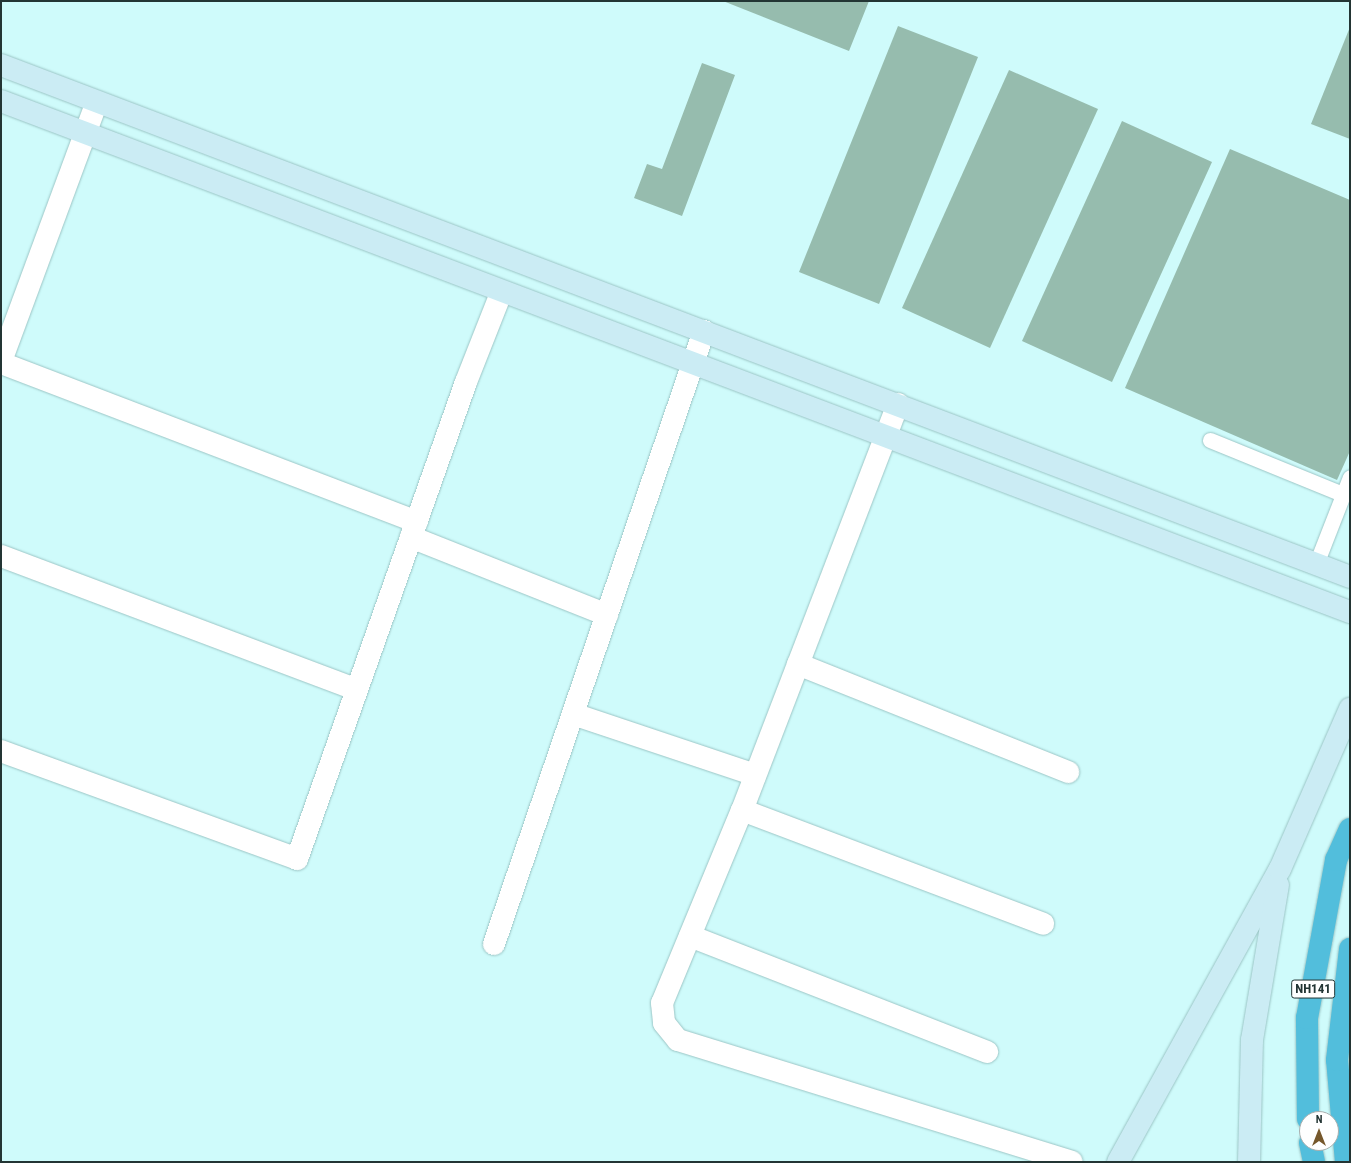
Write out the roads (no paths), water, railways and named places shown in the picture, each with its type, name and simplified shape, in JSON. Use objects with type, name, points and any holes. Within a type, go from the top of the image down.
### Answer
[{"type":"highway","name":"NH141","points":[[1308,1111],[1308,1018],[1336,860],[1350,829]]},
{"type":"highway","name":"NH141","points":[[1346,1162],[1337,1060],[1350,949]]},
{"type":"highway","points":[[1312,1151],[1314,1162]]},
{"type":"street","points":[[1,65],[898,404],[1350,577]]},
{"type":"street","points":[[1,101],[501,293],[692,362],[1350,612]]},
{"type":"street","points":[[97,102],[1,362],[414,529],[607,615]]},
{"type":"street","points":[[1,751],[297,859],[466,382],[501,293]]},
{"type":"street","points":[[494,944],[692,362],[704,331]]},
{"type":"street","points":[[898,404],[742,810],[662,1003],[664,1023],[678,1040],[1072,1162]]},
{"type":"street","points":[[1,556],[357,690]]},
{"type":"street","points":[[798,664],[1068,772]]},
{"type":"street","points":[[1118,1162],[1280,869],[1350,709]]},
{"type":"street","points":[[573,714],[755,775]]},
{"type":"street","points":[[742,810],[1042,924]]},
{"type":"street","points":[[1250,1162],[1252,1040],[1280,869]]},
{"type":"street","points":[[690,936],[987,1052]]},
{"type":"lane","points":[[1210,440],[1342,494]]},
{"type":"lane","points":[[1316,564],[1342,494],[1350,477]]}]
